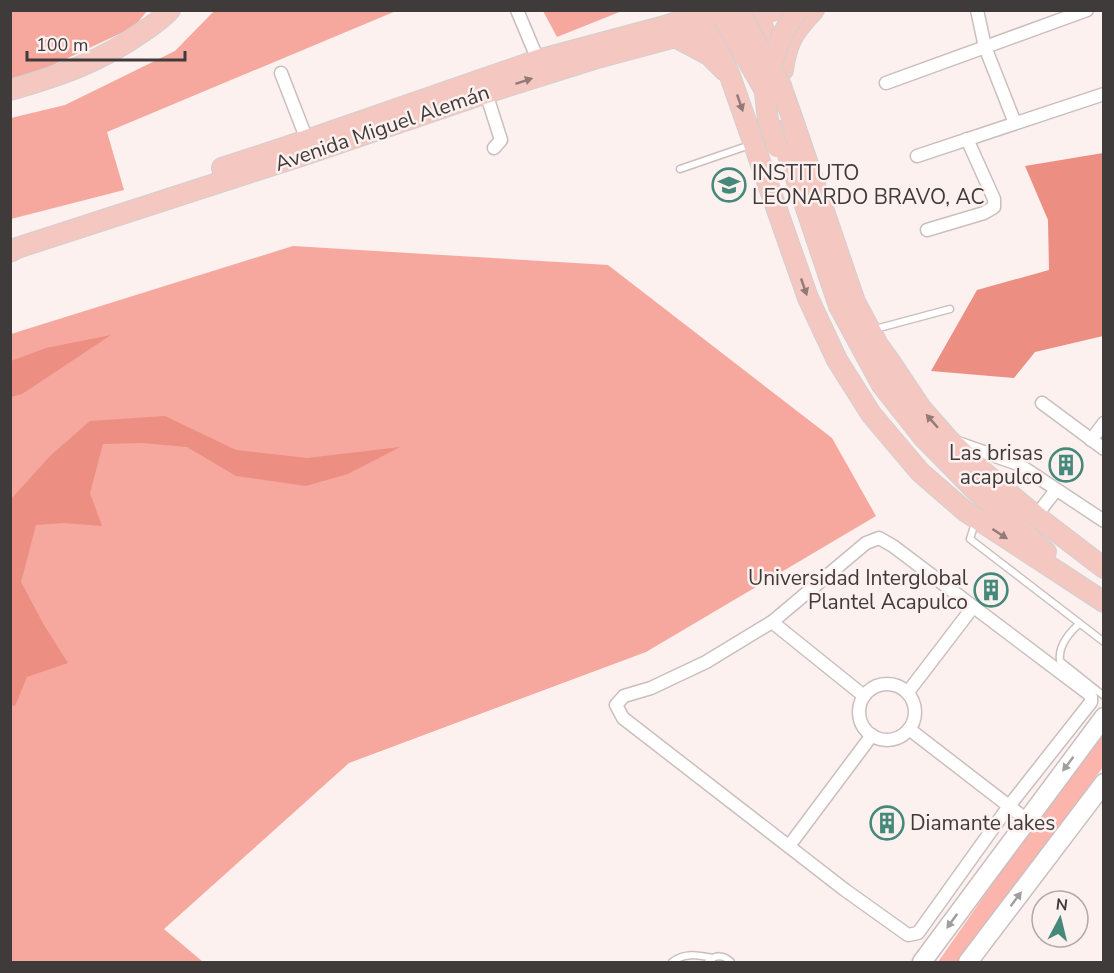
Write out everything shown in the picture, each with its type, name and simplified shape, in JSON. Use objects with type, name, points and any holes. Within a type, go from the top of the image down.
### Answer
[{"type":"main road","points":[[10,90],[90,64],[124,46],[164,17],[170,10]]},
{"type":"main road","points":[[683,10],[670,31],[709,55],[730,76]]},
{"type":"main road","points":[[799,10],[782,35],[764,84],[768,120],[829,309],[865,385],[901,434],[950,482],[975,490]]},
{"type":"main road","points":[[783,70],[786,51],[797,29],[814,10]]},
{"type":"main road","points":[[757,12],[783,70],[851,249],[891,363]]},
{"type":"main road","points":[[757,12],[855,302],[878,345],[921,408],[949,440],[1036,516],[1104,568]]},
{"type":"main road","name":"Avenida Miguel Alemán","points":[[10,252],[594,59],[709,15],[757,12]]},
{"type":"main road","points":[[709,15],[808,298],[837,360],[871,414],[920,472],[965,511],[1104,601]]},
{"type":"main road","points":[[709,15],[766,94],[839,306],[882,385],[923,437],[975,490],[1104,601]]},
{"type":"main road","name":"Avenida Miguel Alemán","points":[[10,237],[307,140],[538,60],[670,31]]},
{"type":"main road","points":[[922,963],[1104,717]]},
{"type":"main road","points":[[968,963],[1104,783]]},
{"type":"street","points":[[517,10],[538,60]]},
{"type":"street","points":[[977,10],[985,47],[1015,123]]},
{"type":"street","points":[[886,83],[1087,10]]},
{"type":"street","points":[[281,72],[307,140]]},
{"type":"street","points":[[486,93],[501,140],[494,148]]},
{"type":"street","points":[[917,156],[1104,94]]},
{"type":"street","points":[[927,230],[984,213],[994,207],[994,199],[967,139]]},
{"type":"street","points":[[1042,403],[1104,449]]},
{"type":"street","points":[[1091,440],[1104,423]]},
{"type":"street","points":[[949,440],[1017,464],[1104,521]]},
{"type":"street","points":[[1036,516],[1056,490]]},
{"type":"street","points":[[879,538],[893,546],[1091,697],[1090,702],[1009,806],[918,933],[908,935],[845,890],[623,718],[616,705],[624,696],[651,688],[706,662],[772,622],[866,543],[879,538]]},
{"type":"street","points":[[908,692],[974,607]]},
{"type":"street","points":[[772,622],[864,696]]},
{"type":"street","points":[[885,684],[897,685],[908,692],[915,706],[914,722],[909,729],[898,737],[885,739],[872,735],[860,717],[864,696],[873,688],[885,684]]},
{"type":"street","points":[[909,729],[1027,820]]},
{"type":"street","points":[[789,846],[872,735]]},
{"type":"lane","points":[[681,169],[754,144]]},
{"type":"lane","points":[[879,328],[950,309]]},
{"type":"lane","points":[[976,518],[970,539],[1104,642]]},
{"type":"lane","points":[[1079,624],[1059,652],[1060,661],[1104,696]]},
{"type":"lane","points":[[672,963],[679,957],[690,954],[711,960],[723,957],[731,963]]},
{"type":"shaded area","points":[[10,11],[147,11],[134,27],[19,81],[11,81]]},
{"type":"shaded area","points":[[214,11],[396,11],[107,132],[124,190],[11,219],[11,118],[65,105],[175,51]]},
{"type":"shaded area","points":[[543,11],[622,11],[557,37]]},
{"type":"shaded area","points":[[1103,153],[1103,336],[1035,352],[1014,378],[931,371],[977,290],[1049,270],[1048,220],[1025,166]]},
{"type":"shaded area","points":[[293,246],[608,265],[832,438],[876,516],[646,652],[349,763],[164,929],[203,962],[11,962],[11,334]]},
{"type":"shaded area","points":[[111,335],[22,394],[11,397],[11,361],[46,348]]},
{"type":"shaded area","points":[[165,416],[236,450],[307,458],[400,447],[348,474],[306,486],[236,476],[187,447],[142,443],[103,444],[90,493],[102,526],[64,523],[36,525],[21,582],[68,663],[27,677],[15,706],[11,705],[11,499],[51,455],[90,421]]},
{"type":"shaded area","points":[[1103,726],[1103,767],[958,962],[938,962]]},
{"type":"place","name":"INSTITUTO LEONARDO BRAVO, AC","points":[[729,185]]},
{"type":"place","name":"Las brisas acapulco","points":[[1066,465]]},
{"type":"place","name":"Universidad Interglobal Plantel Acapulco","points":[[991,590]]},
{"type":"place","name":"Diamante lakes","points":[[887,823]]}]
